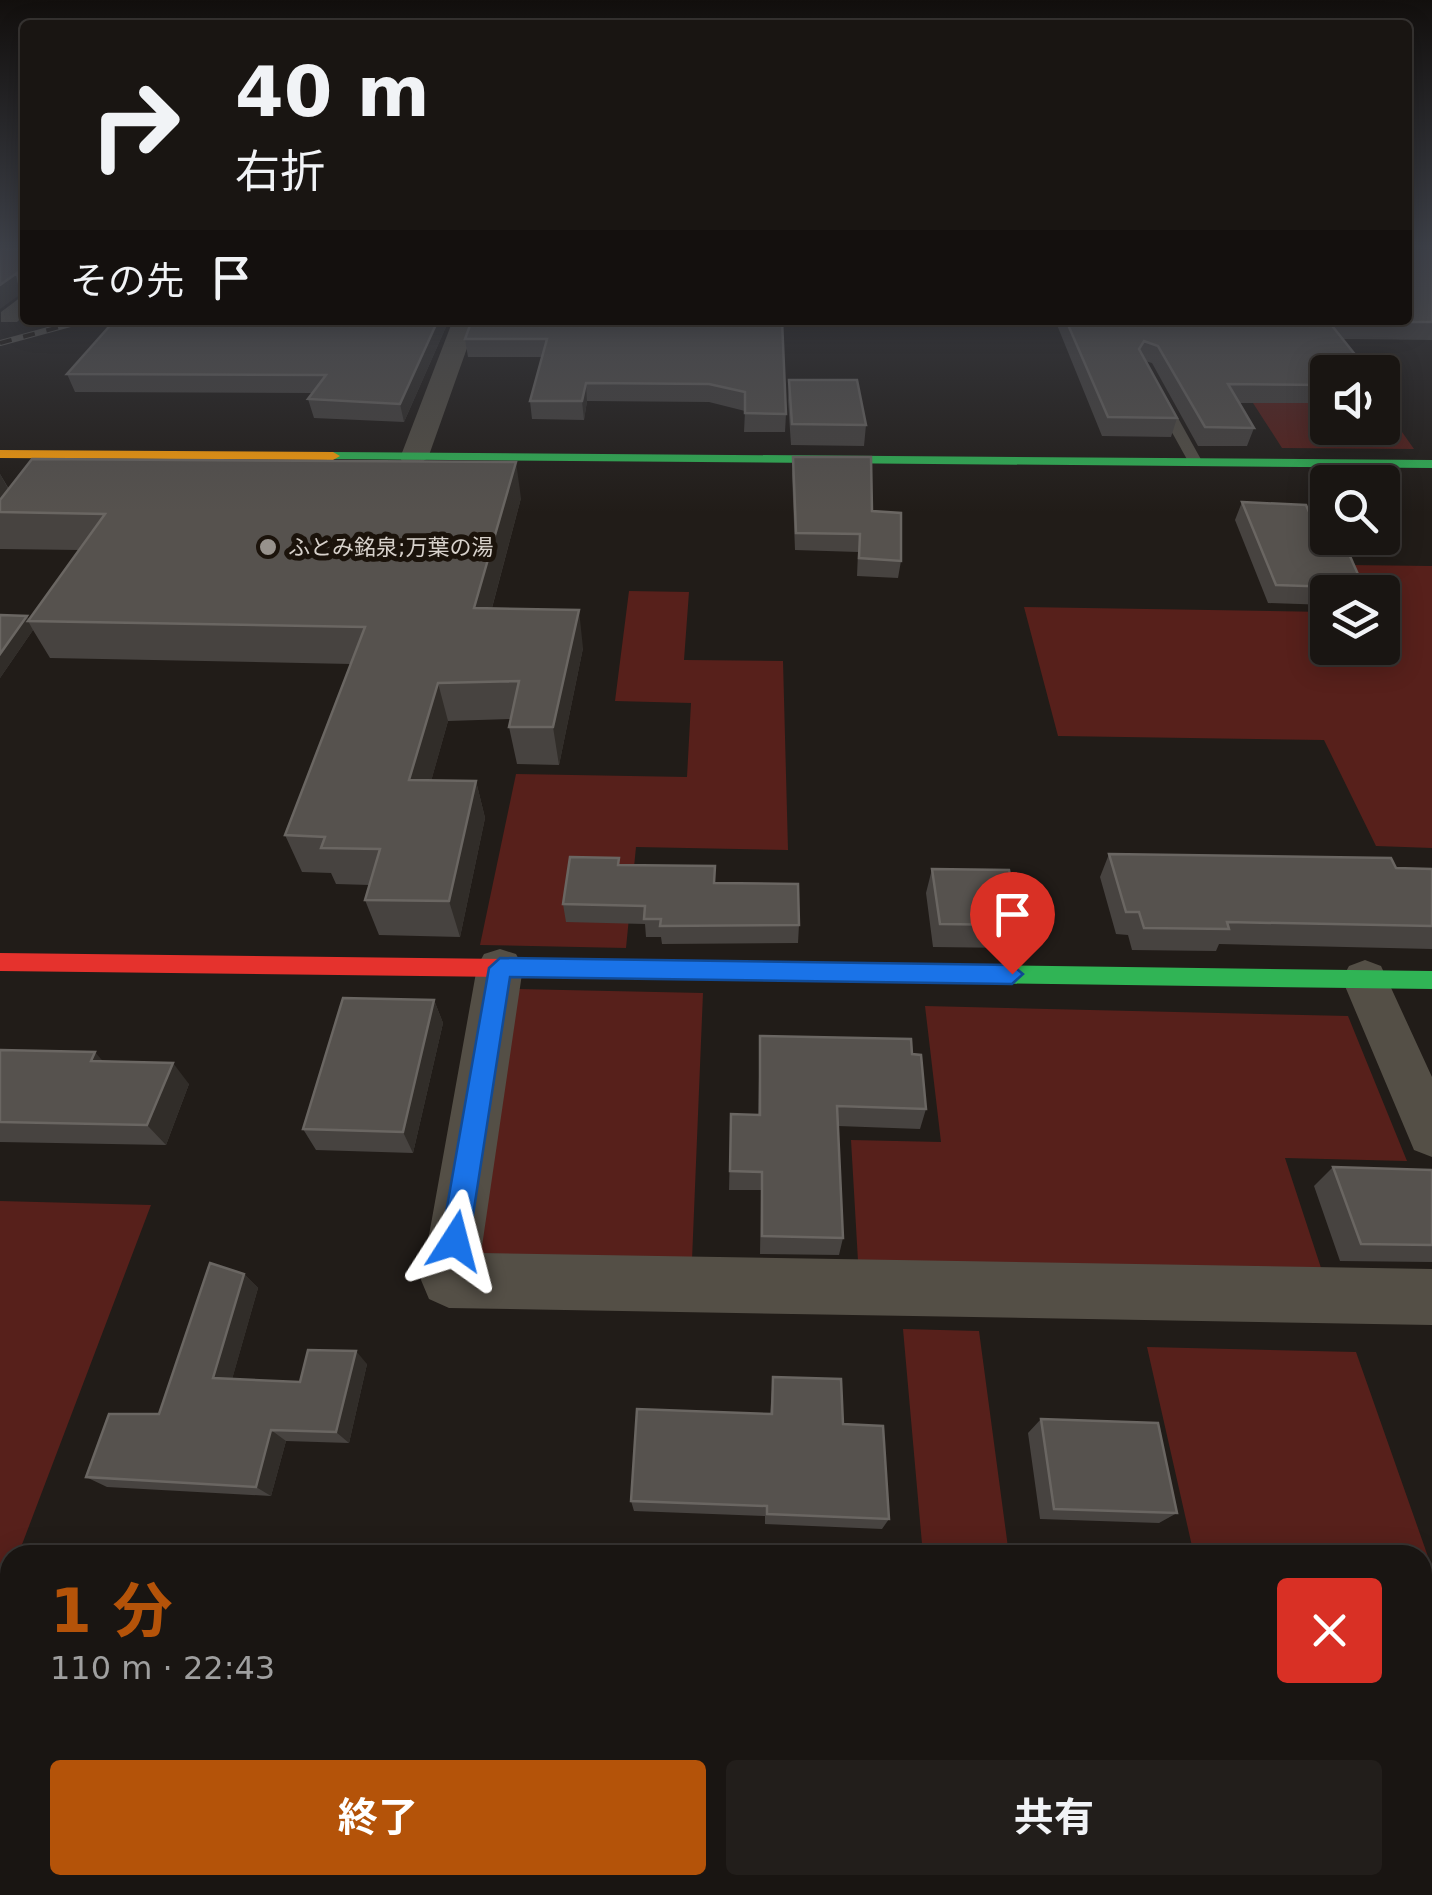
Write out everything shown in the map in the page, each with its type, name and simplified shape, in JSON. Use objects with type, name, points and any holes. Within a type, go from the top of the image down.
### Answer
[{"type":"street","points":[[414,458],[460,334]]},
{"type":"street","points":[[7,454],[1432,464]]},
{"type":"street","points":[[43,480],[62,454]]},
{"type":"street","points":[[0,962],[1432,980]]},
{"type":"street","points":[[500,968],[449,1280],[1432,1296]]},
{"type":"street","points":[[1365,979],[1432,1134]]},
{"type":"lane","points":[[1152,382],[1196,463]]},
{"type":"shaded area","points":[[1215,344],[1310,368],[1310,445],[1400,445],[1400,429],[1414,449],[1282,448]]},
{"type":"shaded area","points":[[1347,565],[1432,566],[1432,848],[1376,846],[1324,740],[1058,736],[1024,607],[1310,612],[1310,665],[1400,665],[1400,575],[1353,575]]},
{"type":"shaded area","points":[[629,591],[689,592],[684,660],[783,661],[788,850],[636,847],[626,948],[480,945],[516,774],[687,777],[691,703],[615,701]]},
{"type":"shaded area","points":[[517,989],[703,993],[692,1260],[470,1253]]},
{"type":"shaded area","points":[[925,1006],[1348,1016],[1407,1161],[1285,1158],[1323,1274],[858,1261],[851,1140],[941,1142]]},
{"type":"shaded area","points":[[0,1201],[151,1205],[22,1545],[0,1545]]},
{"type":"shaded area","points":[[903,1329],[979,1331],[1008,1545],[922,1545]]},
{"type":"shaded area","points":[[1147,1347],[1356,1352],[1424,1545],[1192,1545]]},
{"type":"building","points":[[102,334],[431,334],[400,404],[308,399],[326,375],[67,374]]},
{"type":"building","points":[[467,334],[783,334],[786,414],[745,413],[745,392],[709,384],[586,383],[582,401],[530,401],[547,339],[465,339]]},
{"type":"building","points":[[1072,334],[1339,334],[1355,355],[1310,355],[1310,385],[1228,384],[1254,428],[1205,427],[1158,346],[1144,341],[1139,349],[1177,418],[1108,417]]},
{"type":"building","points":[[789,380],[857,380],[866,425],[792,424]]},
{"type":"building","points":[[793,457],[871,457],[872,511],[901,513],[901,561],[859,558],[860,534],[796,533]]},
{"type":"building","points":[[32,459],[516,462],[474,608],[579,610],[553,727],[509,727],[519,681],[438,683],[409,780],[476,781],[449,901],[365,900],[380,849],[321,848],[325,837],[285,835],[365,627],[28,621],[105,514],[0,512],[0,500]]},
{"type":"building","points":[[1242,502],[1306,505],[1310,514],[1310,555],[1349,555],[1358,575],[1310,575],[1310,586],[1276,585]]},
{"type":"building","points":[[0,615],[27,616],[0,654]]},
{"type":"building","points":[[1109,854],[1391,858],[1396,868],[1432,869],[1432,926],[1227,922],[1229,929],[1144,928],[1139,912],[1126,912]]},
{"type":"building","points":[[570,857],[619,858],[618,865],[715,866],[714,883],[798,884],[799,925],[660,926],[661,919],[644,919],[645,906],[563,904]]},
{"type":"building","points":[[932,869],[1009,870],[1020,925],[940,924]]},
{"type":"building","points":[[343,998],[434,1000],[403,1132],[303,1129]]},
{"type":"building","points":[[760,1036],[911,1039],[912,1054],[921,1055],[926,1109],[837,1106],[843,1238],[762,1236],[762,1172],[730,1171],[731,1114],[760,1115]]},
{"type":"building","points":[[0,1050],[95,1052],[91,1061],[173,1063],[147,1125],[0,1122]]},
{"type":"building","points":[[1333,1167],[1432,1170],[1432,1245],[1361,1244]]},
{"type":"building","points":[[210,1263],[244,1274],[213,1378],[300,1382],[308,1350],[356,1351],[336,1432],[271,1430],[256,1487],[86,1477],[109,1414],[159,1414]]},
{"type":"building","points":[[773,1377],[841,1379],[843,1424],[883,1426],[889,1519],[767,1514],[767,1506],[631,1501],[637,1409],[772,1414]]},
{"type":"building","points":[[1041,1419],[1158,1423],[1177,1513],[1054,1509]]},
{"type":"railway","points":[[0,343],[32,334]]},
{"type":"traffic: fast","points":[[333,456],[1432,464]]},
{"type":"traffic: fast","points":[[505,968],[1432,980]]},
{"type":"traffic: slow","points":[[0,454],[333,456]]},
{"type":"traffic: jam","points":[[0,962],[505,968]]},
{"type":"place","name":"ふとみ銘泉;万葉の湯","points":[[268,547]]},
{"type":"route","points":[[455,1241],[500,968],[1012,974]]}]
